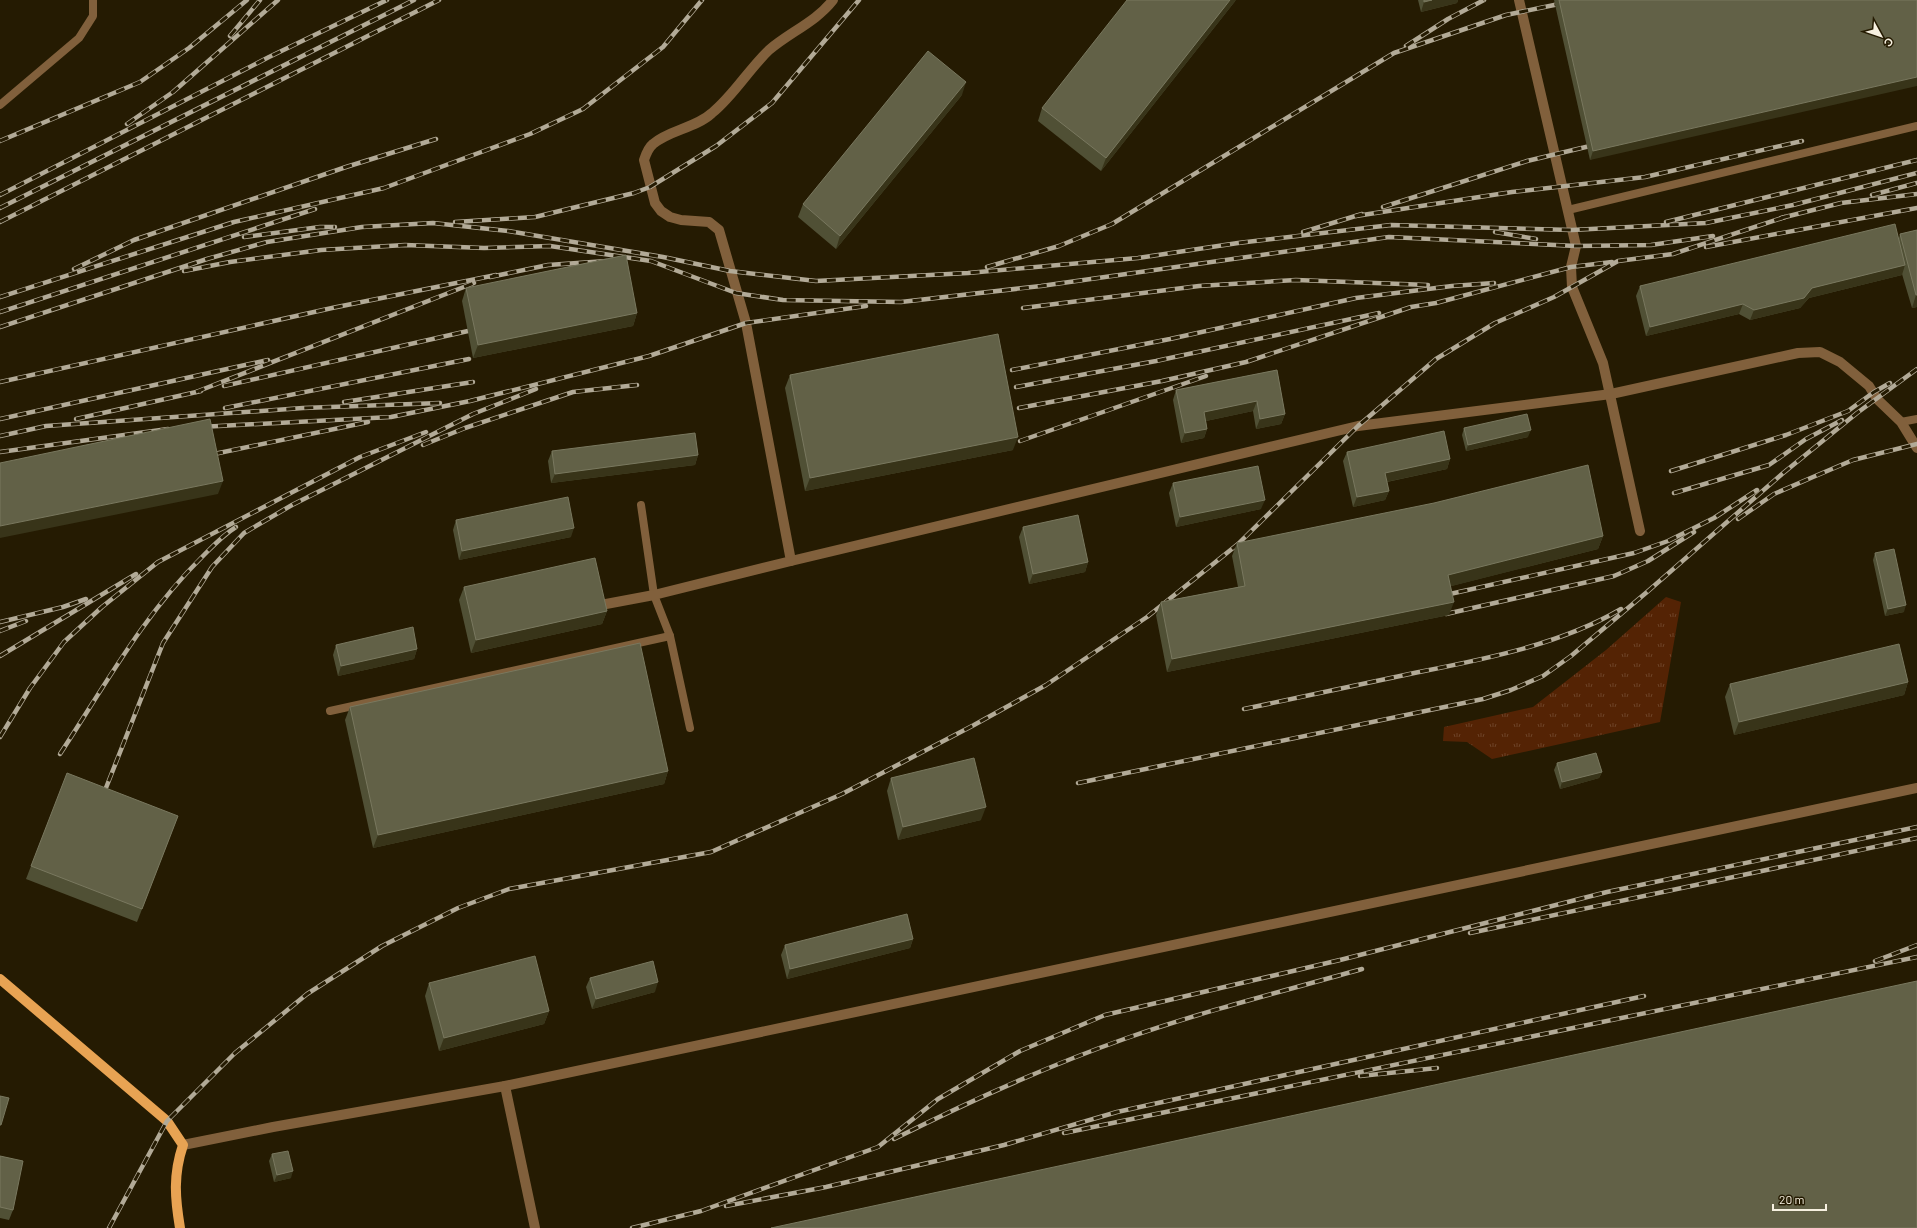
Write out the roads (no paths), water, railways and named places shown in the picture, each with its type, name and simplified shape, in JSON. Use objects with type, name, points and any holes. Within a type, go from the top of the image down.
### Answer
[{"type":"main road","points":[[0,979],[167,1121],[183,1145],[177,1163],[175,1196],[180,1228]]},
{"type":"street","points":[[791,561],[746,323],[736,293],[722,236],[715,225],[709,222],[681,220],[670,217],[661,211],[655,203],[644,160],[653,144],[699,122],[712,113],[768,52],[780,41],[811,22],[826,9],[833,0]]},
{"type":"street","points":[[1519,0],[1576,246],[1571,267],[1572,287],[1603,363],[1640,531]]},
{"type":"street","points":[[606,604],[654,595],[1358,426],[1611,394],[1798,353],[1820,352],[1840,362],[1869,386],[1877,398],[1901,422],[1917,448]]},
{"type":"street","points":[[183,1145],[273,1127],[505,1086],[1917,788]]},
{"type":"street","points":[[505,1086],[535,1228]]},
{"type":"lane","points":[[0,105],[80,38],[93,16],[93,0]]},
{"type":"lane","points":[[1568,210],[1917,126]]},
{"type":"lane","points":[[1901,422],[1917,418]]},
{"type":"lane","points":[[641,505],[654,595],[670,636],[690,728]]},
{"type":"lane","points":[[330,711],[670,636]]},
{"type":"railway","points":[[0,141],[140,82],[189,48],[247,0]]},
{"type":"railway","points":[[230,36],[260,0]]},
{"type":"railway","points":[[127,124],[173,92],[278,0]]},
{"type":"railway","points":[[0,195],[269,57],[387,0]]},
{"type":"railway","points":[[0,208],[414,0]]},
{"type":"railway","points":[[0,222],[439,0]]},
{"type":"railway","points":[[0,297],[234,222],[384,188],[530,134],[583,109],[663,47],[702,0]]},
{"type":"railway","points":[[455,222],[535,217],[634,193],[650,187],[716,146],[772,103],[859,0]]},
{"type":"railway","points":[[1406,46],[1448,19],[1484,0]]},
{"type":"railway","points":[[987,267],[1059,246],[1112,224],[1394,53],[1506,15],[1559,4]]},
{"type":"railway","points":[[74,269],[134,240],[346,167],[436,139]]},
{"type":"railway","points":[[1356,216],[1512,192],[1645,177],[1802,141]]},
{"type":"railway","points":[[1383,207],[1527,161],[1590,146]]},
{"type":"railway","points":[[1666,222],[1917,160]]},
{"type":"railway","points":[[0,327],[207,259],[267,242],[362,227],[433,223],[508,231],[663,257],[730,271],[816,281],[968,273],[1138,258],[1238,243],[1391,225],[1572,230],[1706,223],[1793,205],[1917,173]]},
{"type":"railway","points":[[1872,195],[1917,183]]},
{"type":"railway","points":[[1781,218],[1841,203],[1917,194]]},
{"type":"railway","points":[[1706,247],[1917,208]]},
{"type":"railway","points":[[0,312],[315,209]]},
{"type":"railway","points":[[1303,232],[1362,214]]},
{"type":"railway","points":[[109,1228],[167,1121],[235,1053],[307,994],[382,946],[458,908],[509,889],[711,852],[842,794],[974,725],[1046,685],[1147,617],[1238,544],[1358,426],[1436,359],[1495,323],[1554,297],[1618,261],[1673,254],[1785,217]]},
{"type":"railway","points":[[244,237],[320,227],[335,227]]},
{"type":"railway","points":[[1495,232],[1536,239]]},
{"type":"railway","points":[[184,271],[230,262],[321,250],[405,245],[484,248],[550,246],[651,261],[736,293],[783,300],[901,302],[1041,286],[1389,237],[1576,246],[1651,245],[1713,236]]},
{"type":"railway","points":[[490,277],[548,265],[607,261]]},
{"type":"railway","points":[[1019,408],[1162,381],[1246,362],[1411,307],[1436,303],[1571,267],[1612,262]]},
{"type":"railway","points":[[0,382],[332,308],[496,275]]},
{"type":"railway","points":[[1023,308],[1199,286],[1296,280],[1428,285]]},
{"type":"railway","points":[[196,392],[474,283]]},
{"type":"railway","points":[[1012,370],[1170,339],[1356,298],[1452,286],[1494,283]]},
{"type":"railway","points":[[200,427],[391,417],[470,401],[649,356],[746,323],[866,306]]},
{"type":"railway","points":[[1016,387],[1156,361],[1379,313]]},
{"type":"railway","points":[[224,386],[468,331]]},
{"type":"railway","points":[[225,408],[469,359]]},
{"type":"railway","points":[[0,419],[268,360]]},
{"type":"railway","points":[[1078,783],[1483,699],[1511,690],[1543,676],[1571,656],[1647,592],[1782,474],[1857,413],[1917,369]]},
{"type":"railway","points":[[1020,441],[1206,376]]},
{"type":"railway","points":[[344,402],[473,382]]},
{"type":"railway","points":[[1671,471],[1786,435],[1848,411],[1874,392],[1890,383]]},
{"type":"railway","points":[[423,445],[465,428],[573,392],[637,385]]},
{"type":"railway","points":[[102,798],[163,643],[212,567],[244,533],[292,505],[473,414],[536,389]]},
{"type":"railway","points":[[76,419],[201,391]]},
{"type":"railway","points":[[0,436],[46,426],[303,408],[440,403]]},
{"type":"railway","points":[[1674,493],[1769,465],[1806,439],[1842,420]]},
{"type":"railway","points":[[214,454],[368,422]]},
{"type":"railway","points":[[0,452],[168,429]]},
{"type":"railway","points":[[0,737],[30,688],[64,642],[102,607],[158,562],[360,457],[426,432]]},
{"type":"railway","points":[[1738,519],[1774,494],[1853,460],[1917,444]]},
{"type":"railway","points":[[1441,596],[1634,553],[1668,541],[1714,518],[1757,490]]},
{"type":"railway","points":[[60,754],[109,677],[162,602],[202,557],[222,537],[236,527]]},
{"type":"railway","points":[[1446,614],[1614,576],[1648,561],[1694,532]]},
{"type":"railway","points":[[0,656],[136,574]]},
{"type":"railway","points":[[0,622],[63,607],[86,599]]},
{"type":"railway","points":[[1244,709],[1470,662],[1523,649],[1574,632],[1621,609]]},
{"type":"railway","points":[[0,631],[26,621]]},
{"type":"railway","points":[[632,1228],[701,1211],[878,1147],[938,1099],[1020,1051],[1105,1015],[1340,960],[1607,892],[1917,827]]},
{"type":"railway","points":[[1470,933],[1917,838]]},
{"type":"railway","points":[[1875,961],[1917,945]]},
{"type":"railway","points":[[1064,1133],[1917,957]]},
{"type":"railway","points":[[894,1139],[1009,1085],[1068,1060],[1127,1038],[1185,1019],[1362,969]]},
{"type":"railway","points":[[726,1206],[826,1187],[1004,1145],[1117,1112],[1644,996]]},
{"type":"railway","points":[[1360,1076],[1437,1068]]}]
